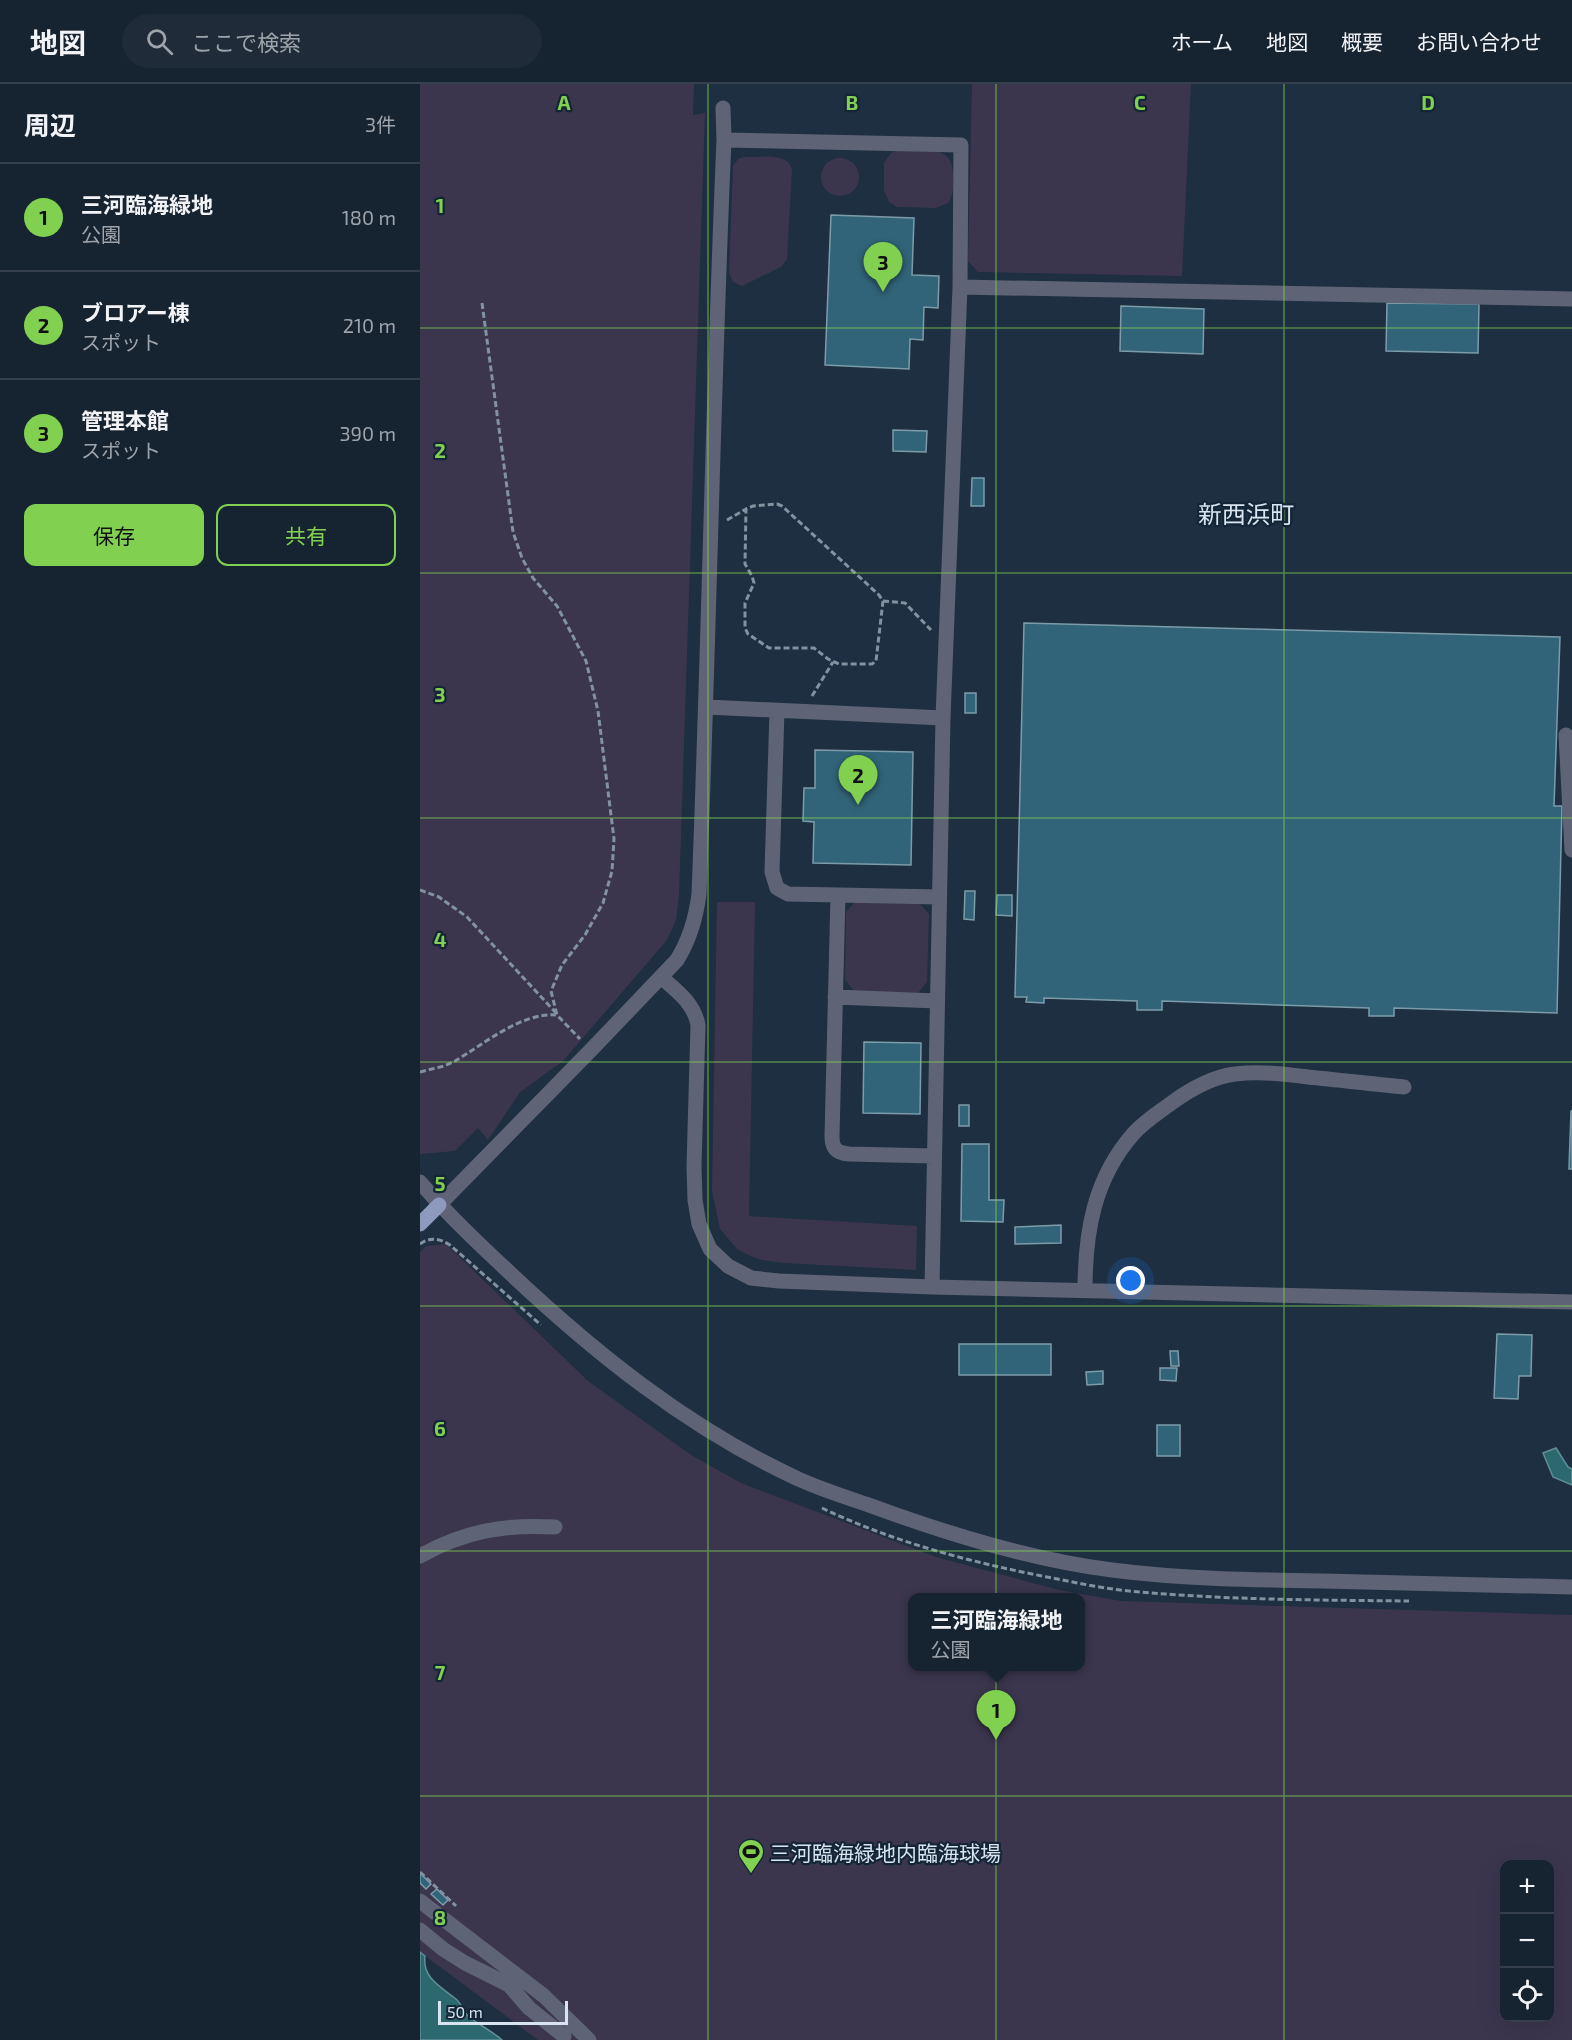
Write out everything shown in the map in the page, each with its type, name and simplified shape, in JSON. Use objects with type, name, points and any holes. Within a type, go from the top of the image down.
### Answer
[{"type":"main road","points":[[420,1224],[440,1205]]},
{"type":"street","points":[[440,1205],[677,960],[695,922],[707,707],[724,140],[723,108]]},
{"type":"street","points":[[724,140],[961,145],[960,286],[943,718],[932,1287]]},
{"type":"street","points":[[960,286],[1572,298]]},
{"type":"street","points":[[707,707],[943,718]]},
{"type":"street","points":[[777,711],[772,872],[774,883],[788,894],[939,897]]},
{"type":"street","points":[[1566,735],[1572,850]]},
{"type":"street","points":[[838,895],[834,1148],[849,1154],[934,1156]]},
{"type":"street","points":[[661,977],[690,1004],[698,1025],[695,1200],[699,1224],[710,1249],[738,1272],[764,1280],[932,1287],[1572,1302]]},
{"type":"street","points":[[836,997],[937,1001]]},
{"type":"street","points":[[1085,1290],[1085,1269],[1093,1208],[1104,1181],[1119,1152],[1135,1131],[1184,1094],[1208,1081],[1232,1074],[1258,1072],[1404,1087]]},
{"type":"street","points":[[420,1182],[440,1205],[552,1312],[630,1377],[671,1406],[709,1431],[796,1478],[897,1515],[954,1534],[1065,1562],[1112,1570],[1216,1579],[1572,1587]]},
{"type":"street","points":[[420,1556],[459,1537],[487,1530],[524,1525],[555,1527]]},
{"type":"street","points":[[420,1901],[544,1996],[589,2040]]},
{"type":"street","points":[[420,1930],[465,1963],[509,1986],[529,2007],[564,2036]]},
{"type":"path","points":[[482,303],[513,532],[522,558],[533,578],[557,606],[586,661],[598,711],[614,839],[612,871],[603,903],[594,920],[562,965],[551,991],[557,1015]]},
{"type":"path","points":[[725,520],[746,509],[753,506],[782,506],[879,595],[883,601],[876,661],[872,664],[839,664],[814,648],[769,648],[748,634],[745,628],[745,603],[754,583],[745,564],[746,509]]},
{"type":"path","points":[[883,601],[905,603],[932,631]]},
{"type":"path","points":[[802,712],[833,662]]},
{"type":"path","points":[[420,890],[439,897],[467,917],[591,1050]]},
{"type":"path","points":[[420,1072],[455,1061],[528,1018],[546,1014],[557,1015]]},
{"type":"path","points":[[420,1244],[427,1239],[443,1241],[542,1326]]},
{"type":"path","points":[[817,1505],[884,1534],[955,1557],[1076,1583],[1139,1592],[1199,1596],[1409,1601]]},
{"type":"shaded area","points":[[420,84],[694,84],[693,115],[705,113],[679,895],[676,920],[667,940],[563,1061],[520,1092],[488,1140],[478,1128],[455,1151],[420,1154]]},
{"type":"shaded area","points":[[972,84],[1191,84],[1182,276],[978,272],[968,261]]},
{"type":"shaded area","points":[[898,150],[935,151],[948,158],[952,165],[953,182],[948,203],[936,208],[897,207],[889,202],[884,190],[884,163],[891,153]]},
{"type":"shaded area","points":[[744,157],[778,158],[789,163],[792,169],[787,259],[781,267],[742,286],[733,282],[729,273],[733,166],[738,159]]},
{"type":"shaded area","points":[[840,158],[854,163],[859,177],[854,191],[840,196],[826,191],[821,177],[826,163]]},
{"type":"shaded area","points":[[717,902],[755,902],[749,1216],[917,1226],[916,1270],[762,1260],[737,1249],[720,1229],[712,1191]]},
{"type":"shaded area","points":[[855,902],[920,904],[929,914],[927,982],[918,993],[854,991],[845,980],[846,912]]},
{"type":"shaded area","points":[[446,1244],[588,1381],[691,1455],[741,1483],[936,1557],[1076,1593],[908,1593],[908,1671],[1085,1671],[1085,1595],[1121,1601],[1572,1615],[1572,2040],[538,2040],[420,1952],[420,1252],[426,1246]]},
{"type":"shaded area","points":[[1556,1448],[1568,1467],[1572,1469],[1572,1485],[1553,1477],[1543,1453]]},
{"type":"shaded area","points":[[420,1952],[425,1956],[426,1970],[434,1981],[458,2001],[467,2015],[502,2040],[420,2040]]},
{"type":"building","points":[[831,215],[914,218],[912,275],[939,276],[938,308],[924,307],[923,340],[910,339],[909,369],[825,365]]},
{"type":"building","points":[[1387,303],[1479,304],[1478,353],[1386,351]]},
{"type":"building","points":[[1121,306],[1204,309],[1203,354],[1120,351]]},
{"type":"building","points":[[893,430],[927,431],[926,452],[893,451]]},
{"type":"building","points":[[972,478],[984,478],[984,506],[971,506]]},
{"type":"building","points":[[1024,623],[1560,637],[1554,806],[1562,806],[1557,1013],[1394,1008],[1394,1016],[1369,1016],[1369,1008],[1162,1001],[1162,1010],[1137,1010],[1137,1001],[1044,998],[1044,1003],[1026,1002],[1027,997],[1015,997]]},
{"type":"building","points":[[965,693],[976,693],[976,713],[965,713]]},
{"type":"building","points":[[815,750],[913,752],[911,865],[813,863],[814,822],[803,821],[804,788],[815,788]]},
{"type":"building","points":[[965,891],[975,891],[974,920],[964,919]]},
{"type":"building","points":[[997,895],[1012,895],[1012,916],[996,915]]},
{"type":"building","points":[[864,1042],[921,1043],[920,1114],[863,1113]]},
{"type":"building","points":[[959,1105],[969,1105],[969,1126],[959,1126]]},
{"type":"building","points":[[1571,1111],[1572,1169],[1569,1169]]},
{"type":"building","points":[[962,1144],[989,1144],[989,1200],[1004,1200],[1003,1222],[961,1221]]},
{"type":"building","points":[[1061,1225],[1061,1243],[1015,1244],[1015,1227]]},
{"type":"building","points":[[1497,1334],[1532,1335],[1531,1376],[1519,1376],[1518,1399],[1494,1398]]},
{"type":"building","points":[[959,1344],[1051,1344],[1051,1375],[959,1375]]},
{"type":"building","points":[[1170,1351],[1178,1351],[1179,1366],[1171,1366]]},
{"type":"building","points":[[1160,1368],[1177,1368],[1176,1381],[1160,1380]]},
{"type":"building","points":[[1103,1371],[1103,1384],[1087,1385],[1086,1372]]},
{"type":"building","points":[[1157,1425],[1180,1425],[1180,1456],[1157,1456]]},
{"type":"building","points":[[420,1873],[431,1884],[426,1889],[420,1883]]},
{"type":"building","points":[[437,1889],[448,1900],[443,1905],[431,1894]]},
{"type":"place","name":"管理本館","points":[[883,292]]},
{"type":"place","name":"ブロアー棟","points":[[858,805]]},
{"type":"place","name":"三河臨海緑地","points":[[996,1740]]},
{"type":"place","name":"三河臨海緑地内臨海球場","points":[[751,1875]]},
{"type":"district","name":"新西浜町","points":[[1246,513]]}]
